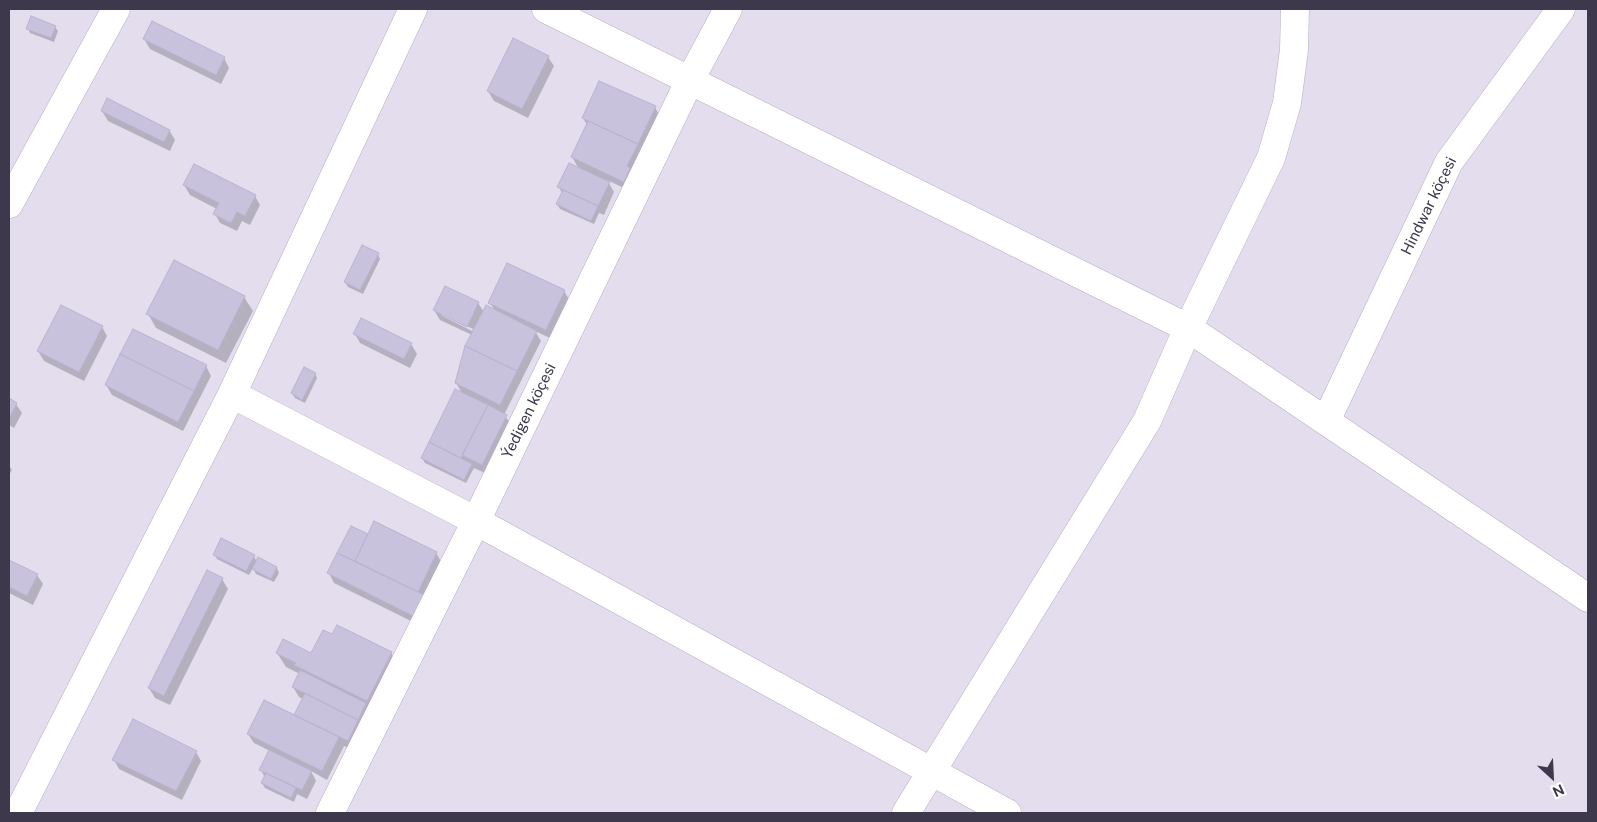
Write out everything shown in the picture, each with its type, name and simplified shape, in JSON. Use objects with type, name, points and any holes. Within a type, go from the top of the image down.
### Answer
[{"type":"street","points":[[9,204],[116,9]]},
{"type":"street","points":[[18,813],[232,394],[413,9]]},
{"type":"street","points":[[546,9],[1188,328],[1588,598]]},
{"type":"street","name":"Ýedigen köçesi","points":[[330,813],[476,521],[690,80],[728,9]]},
{"type":"street","points":[[906,813],[1147,421],[1188,328],[1271,158],[1287,103],[1294,50],[1296,9]]},
{"type":"street","name":"Hindwar köçesi","points":[[1326,421],[1449,162],[1561,9]]},
{"type":"street","points":[[232,394],[476,521],[931,773],[1007,813]]},
{"type":"shaded area","points":[[9,9],[1588,9],[1588,813],[9,813]]},
{"type":"building","points":[[31,16],[56,26],[51,38],[26,29]]},
{"type":"building","points":[[152,21],[225,57],[216,75],[143,39]]},
{"type":"building","points":[[513,38],[549,56],[522,109],[487,91]]},
{"type":"building","points":[[599,81],[656,106],[638,144],[582,118]]},
{"type":"building","points":[[107,98],[170,130],[164,142],[101,111]]},
{"type":"building","points":[[588,121],[638,144],[627,166],[630,168],[624,182],[571,157]]},
{"type":"building","points":[[569,163],[610,182],[598,206],[557,187]]},
{"type":"building","points":[[194,164],[256,195],[245,216],[237,212],[231,223],[213,214],[219,203],[183,185]]},
{"type":"building","points":[[563,190],[598,206],[591,221],[556,204]]},
{"type":"building","points":[[362,245],[379,253],[360,290],[344,282]]},
{"type":"building","points":[[174,260],[245,296],[218,350],[146,314]]},
{"type":"building","points":[[507,263],[565,290],[546,330],[488,303]]},
{"type":"building","points":[[445,286],[479,302],[467,327],[433,310]]},
{"type":"building","points":[[61,305],[103,326],[79,372],[37,351]]},
{"type":"building","points":[[486,305],[537,331],[517,371],[465,346]]},
{"type":"building","points":[[361,318],[412,343],[404,359],[353,334]]},
{"type":"building","points":[[133,329],[207,365],[194,391],[120,354]]},
{"type":"building","points":[[465,346],[517,371],[500,405],[455,383]]},
{"type":"building","points":[[120,354],[194,391],[178,422],[105,385]]},
{"type":"building","points":[[304,367],[316,373],[302,400],[291,393]]},
{"type":"building","points":[[455,389],[488,405],[461,458],[429,442]]},
{"type":"building","points":[[9,398],[17,403],[9,419]]},
{"type":"building","points":[[488,405],[507,415],[482,465],[462,455]]},
{"type":"building","points":[[429,442],[472,464],[464,480],[421,458]]},
{"type":"building","points":[[374,521],[437,552],[418,592],[355,561]]},
{"type":"building","points":[[351,526],[368,534],[355,561],[337,553]]},
{"type":"building","points":[[221,538],[255,555],[246,571],[213,555]]},
{"type":"building","points":[[337,553],[424,595],[413,616],[327,573]]},
{"type":"building","points":[[258,557],[277,567],[271,579],[252,569]]},
{"type":"building","points":[[9,560],[38,574],[27,596],[9,587]]},
{"type":"building","points":[[207,570],[223,578],[164,696],[148,688]]},
{"type":"building","points":[[337,625],[392,652],[367,701],[294,665],[296,663],[276,653],[283,639],[311,653],[323,630],[332,634]]},
{"type":"building","points":[[300,670],[366,703],[358,720],[292,687]]},
{"type":"building","points":[[305,693],[358,720],[348,741],[294,715]]},
{"type":"building","points":[[264,700],[339,737],[322,771],[247,734]]},
{"type":"building","points":[[133,719],[197,751],[176,791],[112,760]]},
{"type":"building","points":[[269,750],[312,771],[302,790],[259,770]]},
{"type":"building","points":[[266,773],[296,788],[291,798],[261,783]]}]
